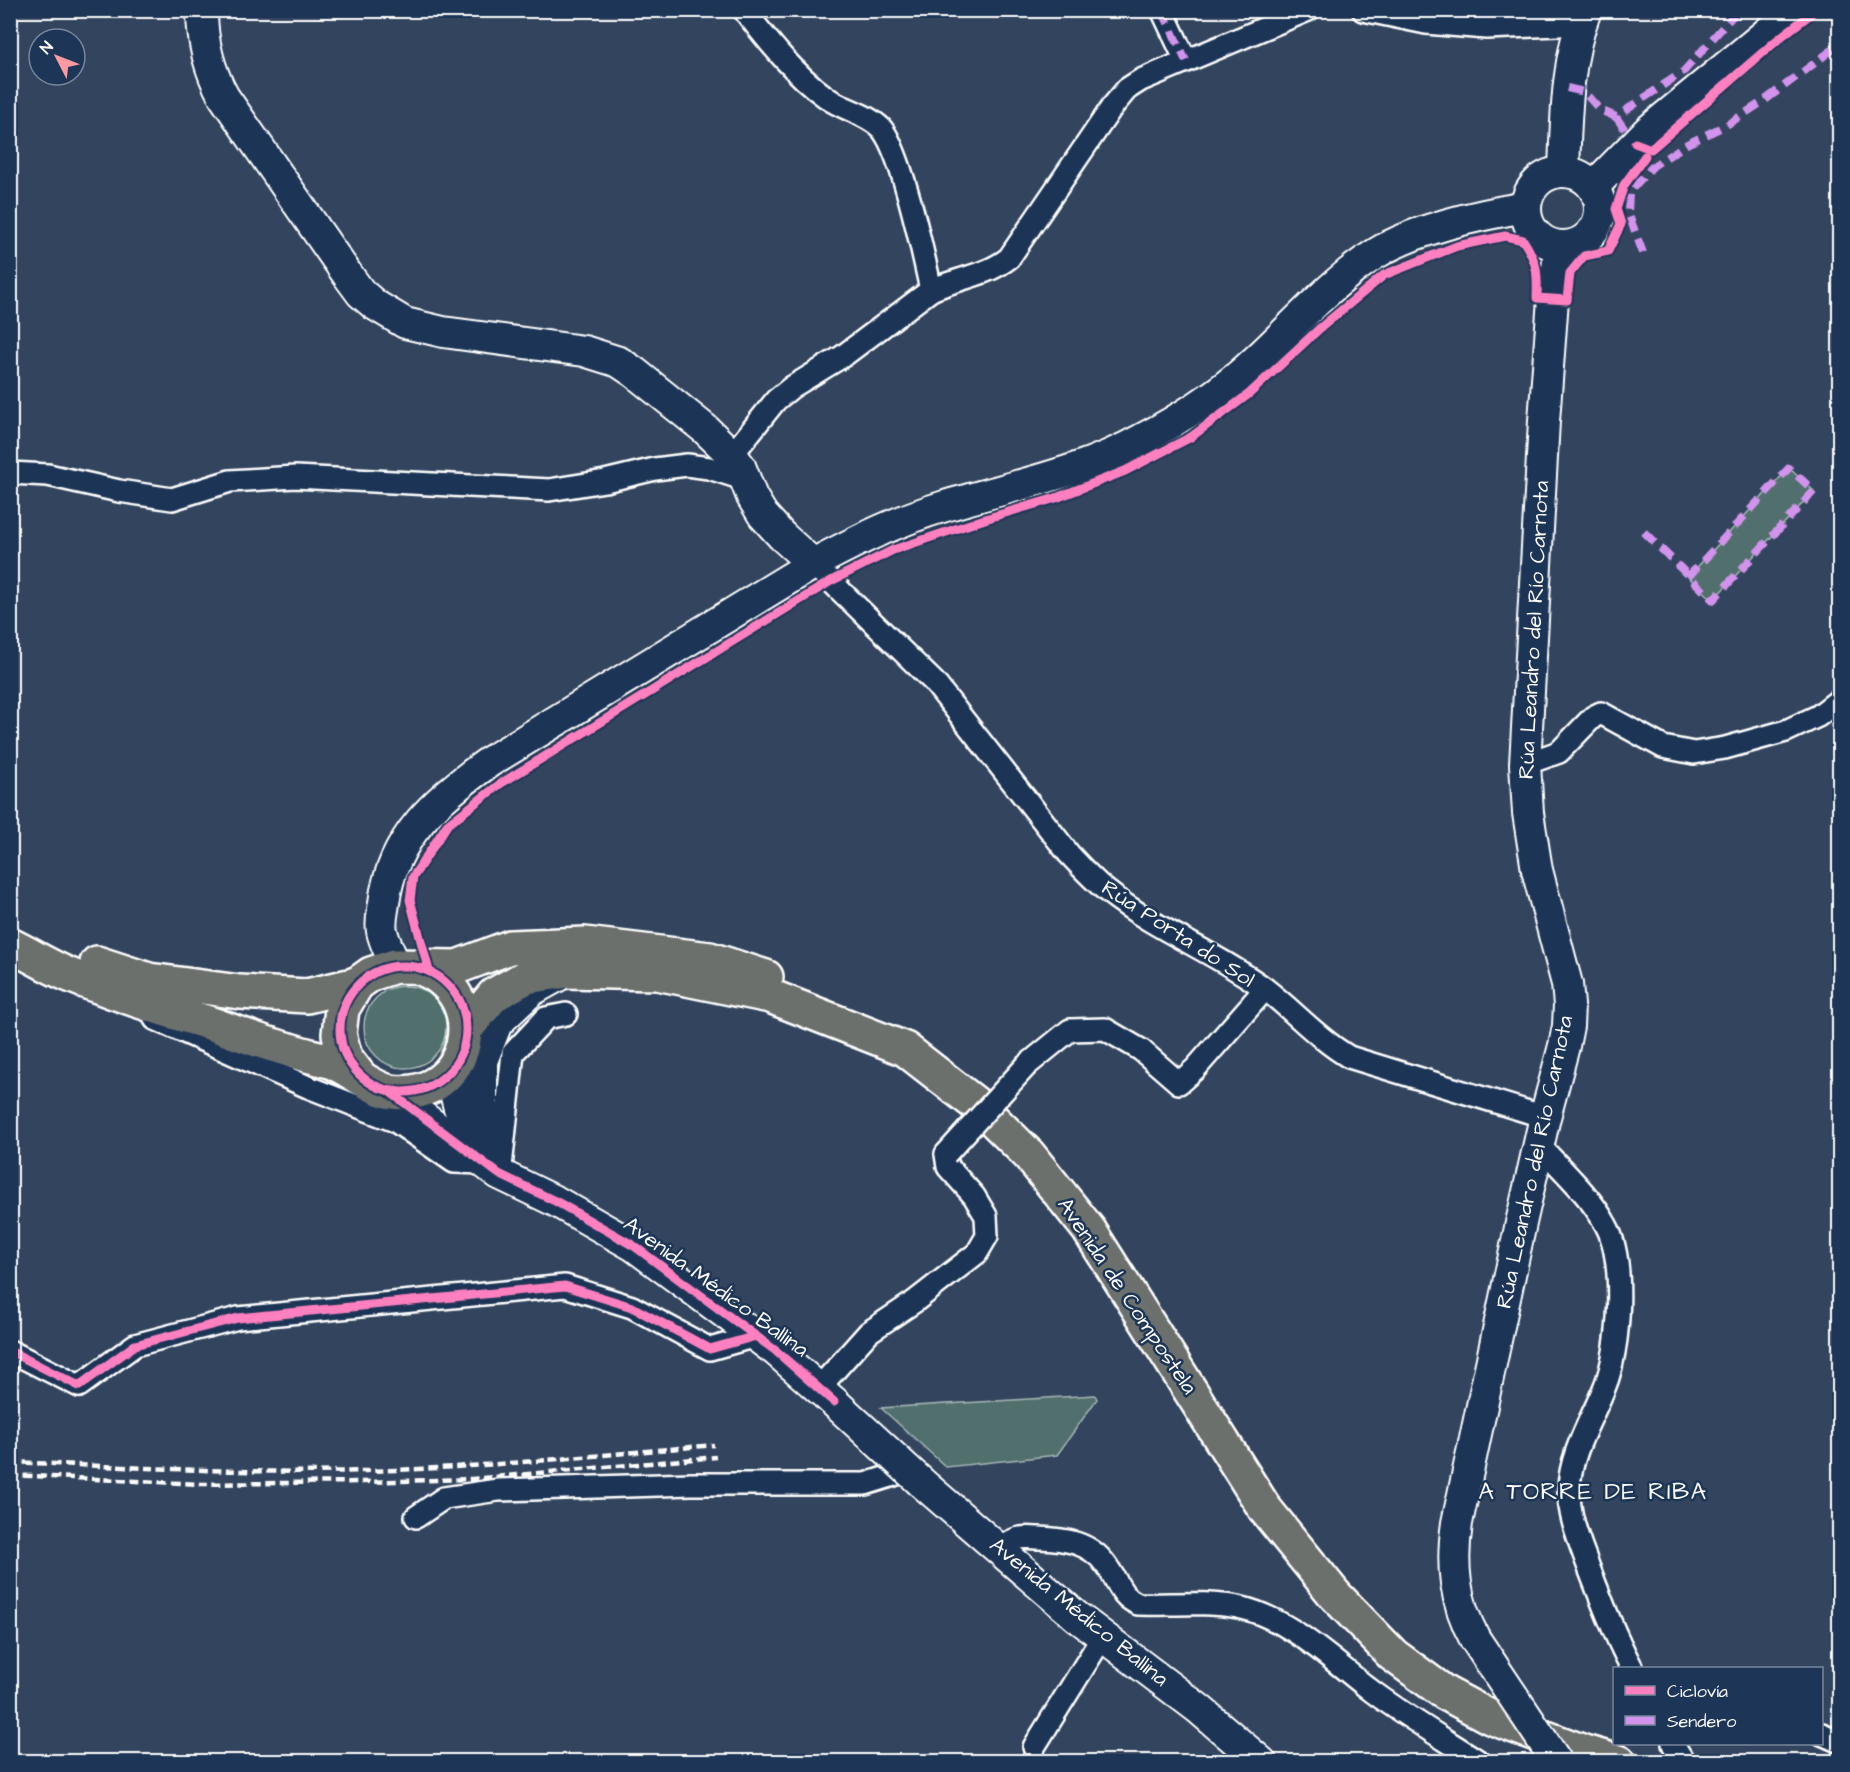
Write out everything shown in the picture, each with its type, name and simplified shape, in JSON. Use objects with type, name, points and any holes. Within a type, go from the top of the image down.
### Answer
[{"type":"highway","points":[[10,934],[149,980],[240,992],[306,996],[357,984]]},
{"type":"highway","points":[[376,1085],[345,1057],[339,1034],[342,1009],[357,984],[370,974],[406,966],[458,967],[510,947],[585,944],[710,959],[777,980],[862,1022],[905,1049]]},
{"type":"highway","points":[[10,945],[65,973],[141,1002],[285,1049],[333,1062],[376,1085],[418,1091],[441,1080],[455,1065],[461,1053],[466,1029],[459,999],[448,984],[429,971],[406,966]]},
{"type":"highway","name":"Avenida de Compostela","points":[[466,1029],[494,995],[526,977],[567,971],[657,973],[770,996],[905,1049],[981,1108],[1029,1155],[1089,1230],[1265,1509],[1335,1594],[1394,1654],[1445,1693],[1490,1717],[1584,1752],[1619,1761]]},
{"type":"street","points":[[202,10],[209,63],[224,97],[361,293],[398,320],[423,328],[584,351],[619,362],[705,429],[739,468],[763,515],[813,564]]},
{"type":"street","points":[[744,10],[807,83],[846,109],[870,118],[891,143],[931,290]]},
{"type":"street","points":[[1162,10],[1186,60]]},
{"type":"street","points":[[739,468],[776,400],[792,387],[843,356],[931,290],[996,269],[1009,258],[1112,107],[1127,89],[1141,80],[1186,60],[1308,10]]},
{"type":"street","points":[[1363,10],[1426,23],[1486,28],[1584,17],[1568,88],[1564,172]]},
{"type":"street","points":[[1593,187],[1649,130],[1795,10]]},
{"type":"street","points":[[1564,172],[1585,179],[1593,187],[1600,211],[1597,224],[1581,241],[1560,246],[1539,237],[1532,229],[1527,218],[1526,207],[1528,196],[1534,186],[1552,174],[1564,172]]},
{"type":"street","points":[[406,966],[381,929],[386,886],[399,852],[417,823],[439,800],[489,762],[813,564],[859,539],[899,522],[1080,465],[1140,441],[1192,410],[1242,373],[1353,270],[1388,247],[1422,233],[1495,212],[1526,207]]},
{"type":"street","name":"Rúa Leandro del Río Carnota","points":[[1557,1761],[1474,1639],[1466,1623],[1456,1588],[1454,1547],[1490,1365],[1542,1131],[1564,1046],[1569,1005],[1562,963],[1537,870],[1528,813],[1525,764],[1544,421],[1553,299],[1560,246]]},
{"type":"street","points":[[10,472],[48,475],[119,491],[172,498],[230,481],[295,477],[549,490],[687,465],[739,468]]},
{"type":"street","name":"Rúa Porta do Sol","points":[[813,564],[934,682],[1086,873],[1108,892],[1265,989],[1325,1041],[1349,1057],[1542,1131]]},
{"type":"street","points":[[1525,764],[1559,752],[1593,717],[1601,713],[1663,747],[1694,753],[1725,748],[1786,731],[1818,716],[1839,699]]},
{"type":"street","points":[[500,1168],[482,1111],[482,1061],[497,1023],[531,991],[567,971]]},
{"type":"street","points":[[826,1395],[869,1332],[914,1302],[977,1253],[987,1236],[986,1216],[974,1196],[948,1167],[946,1154],[1027,1065],[1070,1030],[1105,1029],[1141,1050],[1179,1083],[1195,1069],[1265,989]]},
{"type":"street","points":[[141,1002],[157,1021],[308,1087],[395,1120],[454,1162],[500,1168]]},
{"type":"street","points":[[500,1168],[513,1053],[546,1018],[566,1014]]},
{"type":"street","name":"Avenida Médico Ballina","points":[[455,1065],[453,1086],[459,1108],[500,1168]]},
{"type":"street","name":"Avenida Médico Ballina","points":[[376,1085],[500,1168],[634,1246],[756,1336],[1076,1616],[1199,1709],[1261,1761]]},
{"type":"street","points":[[1542,1131],[1600,1215],[1614,1243],[1617,1261],[1618,1319],[1612,1363],[1571,1471],[1569,1502],[1580,1543],[1613,1631],[1631,1667]]},
{"type":"street","points":[[10,1351],[79,1386],[135,1345],[238,1318],[565,1286],[632,1306],[710,1349],[756,1336]]},
{"type":"street","points":[[416,1517],[444,1498],[498,1490],[691,1484],[865,1484],[894,1475],[912,1474]]},
{"type":"street","points":[[999,1548],[1021,1538],[1061,1539],[1094,1551],[1107,1565],[1118,1588],[1128,1599],[1138,1604],[1218,1604],[1240,1608],[1263,1616],[1298,1635],[1375,1694],[1480,1761]]},
{"type":"street","points":[[1034,1747],[1103,1636]]},
{"type":"street","points":[[1620,1645],[1628,1650],[1643,1667]]},
{"type":"street","points":[[1823,1735],[1839,1742]]},
{"type":"street","points":[[1674,1745],[1684,1761]]},
{"type":"green space","points":[[1789,468],[1814,491],[1713,600],[1688,577]]},
{"type":"green space","points":[[405,986],[421,989],[434,998],[443,1011],[446,1027],[443,1043],[434,1056],[421,1065],[405,1068],[389,1065],[376,1056],[367,1043],[364,1027],[367,1011],[376,998],[389,989]]},
{"type":"green space","points":[[1095,1395],[1097,1399],[1057,1455],[946,1467],[881,1408]]},
{"type":"railway","points":[[10,1462],[232,1471],[365,1471],[496,1464],[714,1445]]},
{"type":"railway","points":[[10,1475],[201,1484],[362,1482],[472,1479],[716,1457]]},
{"type":"marked path","points":[[1162,10],[1186,61]]},
{"type":"marked path","points":[[1567,88],[1584,92],[1600,110],[1616,117],[1684,71],[1738,10]]},
{"type":"marked path","points":[[1643,253],[1628,213],[1629,192],[1653,166],[1687,144],[1728,124],[1764,101],[1840,44]]},
{"type":"marked path","points":[[1616,117],[1626,131]]},
{"type":"marked path","points":[[1644,532],[1713,600],[1814,491],[1789,468],[1688,577]]},
{"type":"cycle path","points":[[1635,143],[1651,149],[1782,36],[1816,10]]},
{"type":"cycle path","points":[[429,971],[410,900],[413,877],[447,825],[500,784],[831,581],[893,550],[1056,498],[1125,471],[1191,437],[1249,394],[1319,329],[1384,275],[1457,246],[1505,236],[1523,240],[1531,255],[1537,274],[1537,298],[1567,300],[1570,273],[1584,256],[1608,251],[1621,224],[1616,209],[1624,185],[1645,156]]},
{"type":"cycle path","points":[[403,966],[427,971],[448,984],[461,1005],[466,1029],[461,1053],[448,1074],[427,1087],[403,1092],[379,1087],[358,1074],[345,1053],[340,1029],[345,1005],[358,984],[379,971],[403,966]]},
{"type":"cycle path","points":[[390,1092],[499,1174],[557,1202],[634,1246],[776,1351],[834,1402]]},
{"type":"cycle path","points":[[10,1351],[79,1386],[135,1345],[238,1318],[565,1286],[632,1307],[710,1349],[756,1336]]},
{"type":"district","name":"A TORRE DE RIBA","points":[[1593,1492]]}]
